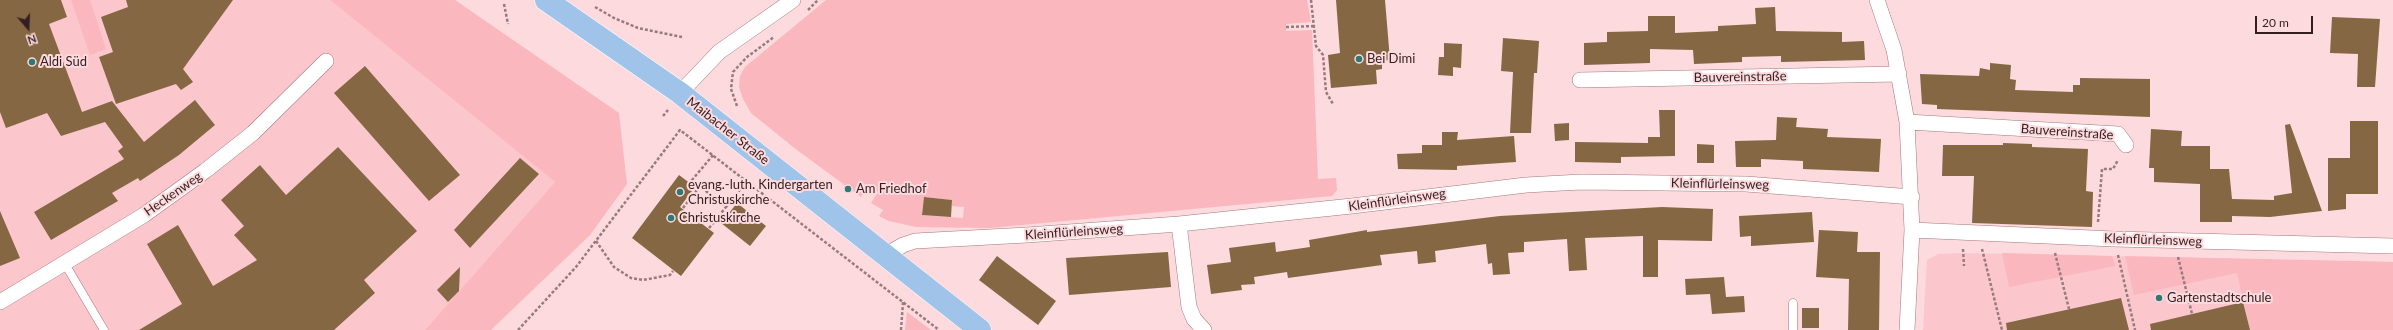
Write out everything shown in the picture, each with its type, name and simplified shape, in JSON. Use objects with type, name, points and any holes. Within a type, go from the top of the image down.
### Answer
[{"type":"main road","name":"Maibacher Straße","points":[[546,0],[680,93],[980,330]]},
{"type":"street","points":[[680,93],[719,52],[793,0]]},
{"type":"street","points":[[1877,0],[1899,74],[1907,122],[1912,197],[1912,230],[1907,330]]},
{"type":"street","name":"Heckenweg","points":[[0,302],[144,215],[205,171],[253,133],[326,61]]},
{"type":"street","name":"Bauvereinstraße","points":[[1580,80],[1899,74]]},
{"type":"street","name":"Bauvereinstraße","points":[[1907,122],[2118,134],[2126,146]]},
{"type":"street","name":"Kleinflürleinsweg","points":[[886,255],[902,245],[915,241],[1027,235],[1179,224],[1352,206],[1465,191],[1581,182],[1746,184],[1912,197]]},
{"type":"street","points":[[1179,224],[1189,307],[1194,319],[1204,330]]},
{"type":"street","name":"Kleinflürleinsweg","points":[[1912,230],[2097,239],[2393,246]]},
{"type":"lane","points":[[64,264],[104,330]]},
{"type":"lane","points":[[1793,303],[1793,330]]},
{"type":"path","points":[[805,12],[818,0]]},
{"type":"path","points":[[1311,0],[1316,46],[1322,56],[1326,92],[1333,104]]},
{"type":"path","points":[[504,4],[508,24]]},
{"type":"path","points":[[590,4],[614,18],[638,28],[682,37]]},
{"type":"path","points":[[1286,27],[1315,26]]},
{"type":"path","points":[[737,106],[731,89],[733,72],[747,57],[775,36]]},
{"type":"path","points":[[518,330],[560,286],[680,130],[714,154],[939,330]]},
{"type":"path","points":[[714,154],[692,180],[726,207]]},
{"type":"path","points":[[2097,239],[2102,169],[2113,169]]},
{"type":"path","points":[[709,228],[747,180]]},
{"type":"path","points":[[683,208],[700,186]]},
{"type":"path","points":[[1978,233],[2002,330]]},
{"type":"path","points":[[2051,237],[2069,310]]},
{"type":"path","points":[[596,241],[614,268],[631,278],[643,280],[670,275],[673,270]]},
{"type":"path","points":[[2175,241],[2192,314]]},
{"type":"path","points":[[2120,264],[2135,330]]},
{"type":"path","points":[[901,330],[903,302]]},
{"type":"shaded area","points":[[0,0],[330,0],[555,182],[425,330],[0,330]]},
{"type":"shaded area","points":[[71,0],[90,0],[106,49],[90,55]]},
{"type":"shaded area","points":[[330,0],[455,0],[619,113],[627,184],[590,235],[491,330],[425,330],[555,182]]},
{"type":"shaded area","points":[[826,0],[1307,0],[1311,22],[1286,24],[1286,31],[1312,30],[1318,179],[1336,178],[1337,190],[1332,196],[990,228],[916,227],[889,221],[879,216],[883,210],[871,203],[878,192],[868,185],[861,197],[797,150],[751,113],[743,99],[739,87],[740,76],[745,67]],"holes":[[[924,197],[952,200],[952,206],[964,207],[963,218],[922,215]]]},
{"type":"shaded area","name":"Gartenstadtschule","points":[[1960,253],[2393,262],[2393,330],[1923,330],[1927,260],[1938,254]]},
{"type":"shaded area","points":[[2002,253],[2112,256],[2115,266],[2009,287]]},
{"type":"shaded area","points":[[2125,256],[2393,262],[2393,330],[2250,330],[2237,273],[2134,295]]},
{"type":"shaded area","points":[[907,312],[931,330],[905,330]]},
{"type":"building","points":[[0,0],[61,0],[67,17],[49,24],[82,112],[112,101],[144,142],[195,100],[215,125],[179,155],[140,181],[138,178],[112,193],[118,201],[51,240],[34,212],[124,159],[118,151],[123,147],[105,122],[61,136],[47,113],[6,128],[0,112]]},
{"type":"building","points":[[126,0],[233,0],[183,69],[193,82],[181,90],[176,84],[116,104],[99,57],[113,52],[101,17],[128,7]]},
{"type":"building","points":[[1336,0],[1385,0],[1390,60],[1382,61],[1382,69],[1376,70],[1377,84],[1331,88],[1328,55],[1340,53]]},
{"type":"building","points":[[1775,7],[1776,31],[1842,32],[1842,42],[1864,41],[1865,60],[1781,62],[1781,56],[1742,57],[1742,62],[1694,64],[1693,50],[1650,49],[1650,63],[1584,65],[1584,43],[1607,42],[1607,32],[1648,31],[1648,16],[1675,16],[1675,33],[1718,31],[1718,26],[1756,24],[1755,8]]},
{"type":"building","points":[[2332,17],[2380,19],[2375,87],[2357,87],[2358,54],[2330,53]]},
{"type":"building","points":[[1503,38],[1539,41],[1537,73],[1534,73],[1531,133],[1510,133],[1513,72],[1501,71]]},
{"type":"building","points":[[1444,43],[1462,44],[1461,68],[1453,67],[1453,76],[1438,75],[1439,57],[1444,57]]},
{"type":"building","points":[[1990,63],[2011,65],[2010,79],[2016,80],[2015,90],[2073,92],[2073,85],[2080,85],[2080,78],[2150,79],[2150,117],[1937,109],[1937,105],[1922,104],[1920,74],[1979,76],[1980,68],[1990,70]]},
{"type":"building","points":[[365,66],[460,175],[429,201],[334,93]]},
{"type":"building","points":[[1659,110],[1675,110],[1675,156],[1621,157],[1621,163],[1575,162],[1575,142],[1648,143],[1648,137],[1660,137]]},
{"type":"building","points":[[1777,117],[1797,118],[1796,127],[1828,129],[1827,137],[1881,139],[1879,172],[1803,169],[1803,161],[1761,159],[1761,167],[1736,167],[1735,141],[1776,140]]},
{"type":"building","points":[[2350,121],[2378,121],[2378,194],[2346,194],[2346,209],[2328,211],[2328,158],[2350,158]]},
{"type":"building","points":[[1569,123],[1569,140],[1555,141],[1554,124]]},
{"type":"building","points":[[2290,124],[2322,211],[2270,217],[2232,216],[2232,222],[2200,222],[2200,184],[2154,182],[2154,168],[2149,168],[2151,129],[2182,131],[2181,146],[2210,146],[2210,169],[2229,169],[2232,199],[2274,200],[2274,196],[2292,193],[2285,125]]},
{"type":"building","points":[[1442,132],[1458,132],[1457,140],[1514,136],[1516,162],[1457,166],[1457,170],[1398,169],[1397,154],[1422,153],[1422,145],[1442,145]]},
{"type":"building","points":[[2003,143],[2032,144],[2032,147],[2088,149],[2086,191],[2093,192],[2092,227],[1972,223],[1974,176],[1942,176],[1943,145],[2003,145]]},
{"type":"building","points":[[1697,144],[1714,145],[1714,163],[1697,163]]},
{"type":"building","points":[[338,147],[417,231],[364,280],[375,293],[334,330],[139,330],[182,304],[147,244],[178,225],[213,286],[257,260],[234,235],[244,226],[221,200],[260,165],[286,195]]},
{"type":"building","points":[[520,158],[539,174],[470,248],[454,230]]},
{"type":"building","name":"Christuskirche","points":[[679,175],[695,187],[680,207],[714,233],[681,276],[632,238]]},
{"type":"building","points":[[924,197],[952,200],[951,217],[922,215]]},
{"type":"building","points":[[737,203],[766,226],[750,246],[721,223]]},
{"type":"building","points":[[1662,207],[1713,209],[1712,241],[1658,240],[1658,277],[1643,277],[1643,236],[1585,238],[1587,270],[1569,271],[1567,239],[1524,242],[1524,252],[1508,253],[1510,274],[1493,275],[1492,263],[1488,264],[1486,244],[1435,251],[1436,262],[1418,264],[1417,251],[1380,255],[1382,265],[1288,278],[1287,272],[1254,277],[1255,284],[1241,285],[1242,290],[1211,294],[1207,265],[1231,262],[1229,248],[1275,242],[1276,252],[1310,247],[1309,240],[1367,230],[1367,232],[1500,216]]},
{"type":"building","points":[[0,211],[20,258],[0,266]]},
{"type":"building","points":[[1812,212],[1814,242],[1751,246],[1751,236],[1740,237],[1739,216]]},
{"type":"building","points":[[1819,230],[1858,232],[1857,252],[1880,252],[1879,330],[1848,330],[1849,279],[1816,277]]},
{"type":"building","points":[[1168,252],[1171,287],[1069,295],[1066,258]]},
{"type":"building","points":[[997,256],[1056,301],[1038,325],[979,280]]},
{"type":"building","points":[[460,267],[459,291],[448,302],[437,290]]},
{"type":"building","points":[[1724,277],[1726,297],[1744,296],[1745,312],[1712,314],[1710,294],[1686,295],[1685,279]]},
{"type":"building","points":[[2121,298],[2129,330],[2007,330],[2006,323]]},
{"type":"building","points":[[2243,302],[2250,330],[2151,330],[2150,324]]},
{"type":"building","points":[[1802,308],[1819,308],[1819,328],[1802,328]]},
{"type":"place","name":"Bei Dimi","points":[[1359,59]]},
{"type":"place","name":"Aldi Süd","points":[[32,62]]},
{"type":"place","name":"Am Friedhof","points":[[848,189]]},
{"type":"place","name":"evang.-luth. Kindergarten Christuskirche","points":[[680,192]]},
{"type":"place","name":"Christuskirche","points":[[671,218]]},
{"type":"place","name":"Gartenstadtschule","points":[[2159,298]]}]
